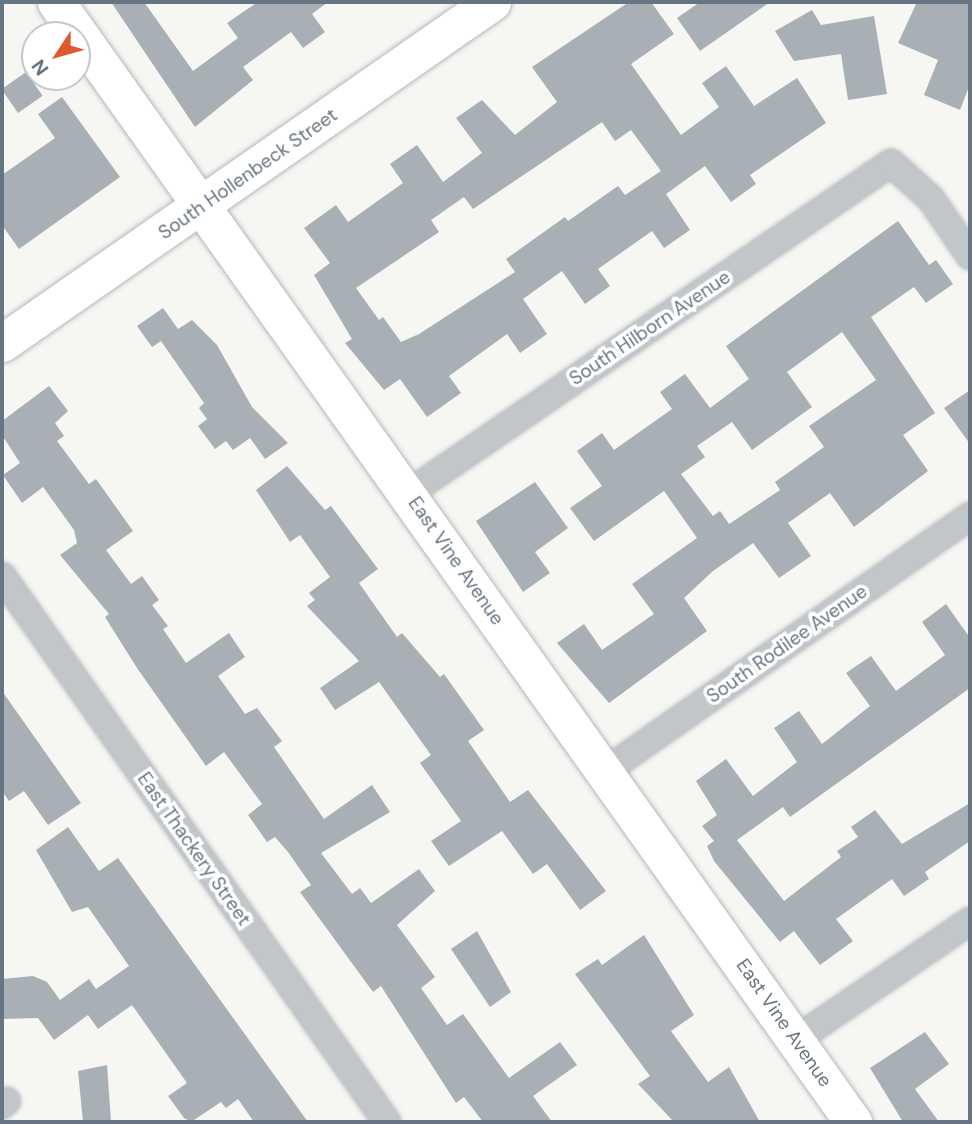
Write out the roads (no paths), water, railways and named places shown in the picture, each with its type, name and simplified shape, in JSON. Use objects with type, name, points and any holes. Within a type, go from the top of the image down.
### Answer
[{"type":"street","name":"East Vine Avenue","points":[[56,2],[409,493],[603,773],[797,1039],[853,1122]]},
{"type":"street","name":"South Hollenbeck Street","points":[[2,344],[204,206],[492,2]]},
{"type":"street","name":"South Hilborn Avenue","points":[[409,493],[891,163],[931,198],[970,256]]},
{"type":"street","name":"South Rodilee Avenue","points":[[603,773],[970,516]]},
{"type":"street","name":"East Thackery Street","points":[[2,576],[387,1122]]},
{"type":"street","points":[[797,1039],[970,920]]}]
